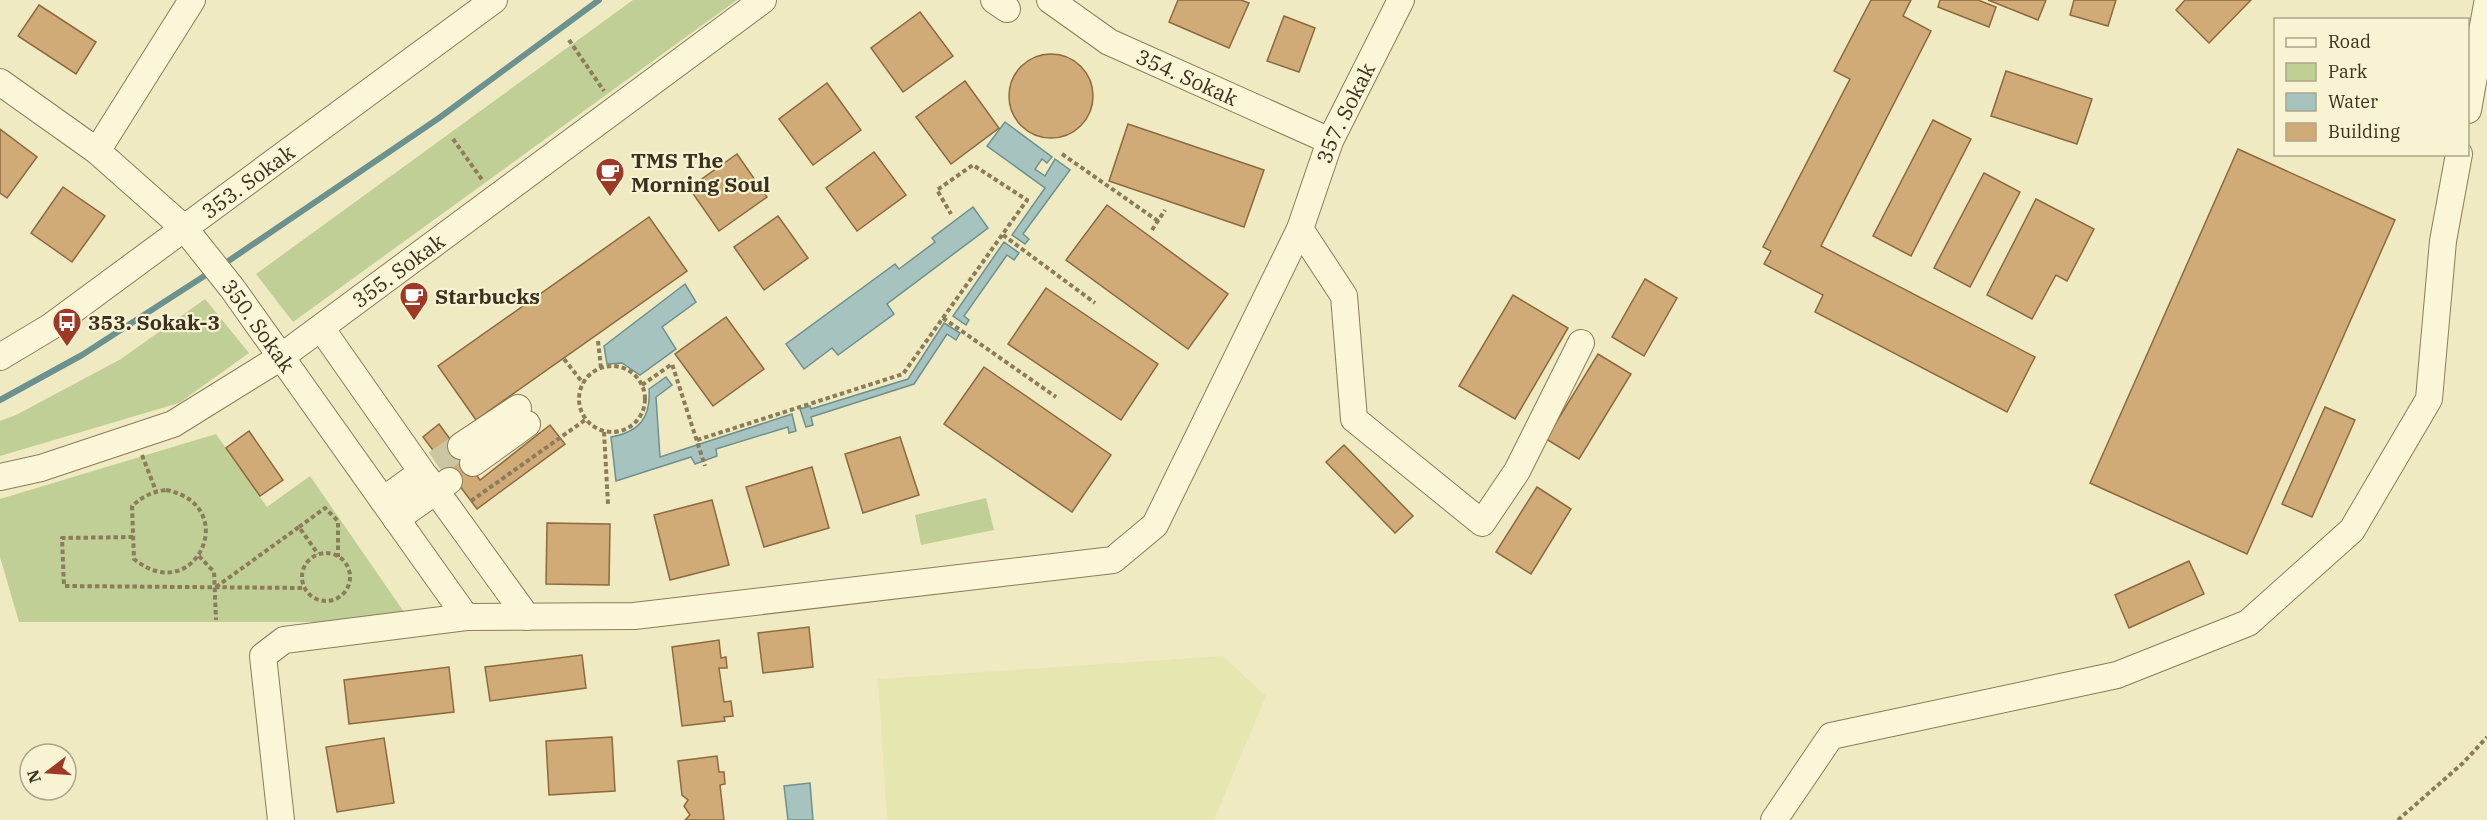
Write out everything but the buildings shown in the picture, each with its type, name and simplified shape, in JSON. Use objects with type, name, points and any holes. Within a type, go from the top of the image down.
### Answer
[{"type":"street","points":[[96,151],[192,0]]},
{"type":"street","name":"353. Sokak","points":[[0,357],[50,327],[494,0]]},
{"type":"street","name":"355. Sokak","points":[[0,477],[41,468],[173,424],[281,357],[763,0]]},
{"type":"street","name":"354. Sokak","points":[[1050,0],[1109,42],[1330,141]]},
{"type":"street","name":"357. Sokak","points":[[281,820],[263,656],[284,640],[466,617],[633,616],[1113,560],[1155,525],[1300,229],[1330,141],[1401,0]]},
{"type":"street","points":[[2469,104],[2487,4]]},
{"type":"street","name":"350. Sokak","points":[[0,82],[96,151],[185,229],[232,288],[466,617]]},
{"type":"street","points":[[1774,820],[1830,736],[2117,675],[2248,623],[2352,530],[2429,399],[2443,241],[2459,156]]},
{"type":"street","points":[[1300,229],[1344,296],[1354,419],[1482,523],[1517,471],[1581,343]]},
{"type":"street","points":[[321,328],[436,477],[453,513],[527,617]]},
{"type":"street","points":[[467,455],[523,416]]},
{"type":"street","points":[[390,509],[436,477]]},
{"type":"path","points":[[569,40],[617,109]]},
{"type":"path","points":[[453,139],[496,199]]},
{"type":"path","points":[[1062,154],[1158,221]]},
{"type":"path","points":[[697,440],[903,374],[1027,200],[973,165],[937,190],[951,214]]},
{"type":"path","points":[[1152,230],[1165,210]]},
{"type":"path","points":[[1003,234],[1095,303]]},
{"type":"path","points":[[943,318],[1056,397]]},
{"type":"path","points":[[598,340],[601,368]]},
{"type":"path","points":[[564,359],[583,383]]},
{"type":"path","points":[[642,385],[672,364],[705,466]]},
{"type":"path","points":[[618,366],[628,370],[642,385],[645,405],[635,423],[627,430],[616,433],[594,428],[585,420],[580,409],[578,398],[583,383],[587,377],[601,368],[618,366]]},
{"type":"path","points":[[453,513],[585,420]]},
{"type":"path","points":[[604,432],[608,504]]},
{"type":"path","points":[[135,437],[156,491]]},
{"type":"path","points":[[166,490],[179,492],[199,508],[205,520],[207,532],[198,556],[186,567],[173,573],[159,573],[145,568],[134,559],[133,537],[132,506],[142,497],[156,491],[166,490]]},
{"type":"path","points":[[215,588],[326,508],[338,521],[338,556]]},
{"type":"path","points":[[299,527],[318,554]]},
{"type":"path","points":[[133,537],[62,538],[64,586],[305,588]]},
{"type":"path","points":[[318,554],[338,556],[348,569],[348,584],[345,591],[332,600],[316,599],[305,588],[302,581],[309,559],[318,554]]},
{"type":"path","points":[[198,556],[214,572],[216,620]]},
{"type":"path","points":[[2398,820],[2463,763],[2487,737]]},
{"type":"green space","points":[[633,0],[737,0],[293,322],[256,274]]},
{"type":"green space","points":[[205,299],[249,353],[179,403],[0,456],[0,421],[16,415],[121,359]]},
{"type":"green space","points":[[216,434],[267,507],[310,476],[404,612],[390,622],[19,622],[0,557],[0,499]]},
{"type":"green space","points":[[986,498],[994,530],[921,545],[915,515]]},
{"type":"green space","points":[[1223,656],[1266,696],[1214,820],[887,820],[878,679]]},
{"type":"water","points":[[1005,122],[1052,157],[1047,163],[1042,159],[1035,169],[1045,176],[1055,159],[1070,170],[1023,234],[1029,239],[1025,244],[1012,235],[1045,188],[987,146]]},
{"type":"water","points":[[973,207],[988,228],[887,304],[894,314],[838,355],[832,348],[804,369],[786,344],[895,264],[899,269],[935,242],[932,238]]},
{"type":"water","points":[[1004,242],[1019,253],[1014,260],[1007,255],[964,316],[969,320],[966,325],[953,316]]},
{"type":"water","points":[[685,284],[696,302],[662,327],[676,349],[640,375],[622,363],[607,364],[604,346]]},
{"type":"water","points":[[944,323],[960,333],[956,340],[947,334],[914,384],[811,417],[813,425],[806,427],[800,409],[810,406],[811,409],[908,379]]},
{"type":"water","points":[[666,377],[672,385],[656,397],[660,457],[792,414],[796,431],[789,433],[788,427],[716,449],[717,456],[695,464],[691,457],[616,481],[611,437],[629,431],[641,422],[648,408],[649,389]]},
{"type":"water","points":[[810,783],[813,820],[788,820],[784,786]]},
{"type":"waterway","points":[[221,266],[439,118],[599,0]]},
{"type":"waterway","points":[[0,400],[82,355],[212,271]]},
{"type":"tunnel","points":[[436,463],[461,446]]},
{"type":"place","name":"TMS The Morning Soul","points":[[610,198]]},
{"type":"place","name":"Starbucks","points":[[414,322]]},
{"type":"place","name":"353. Sokak-3","points":[[67,348]]}]
